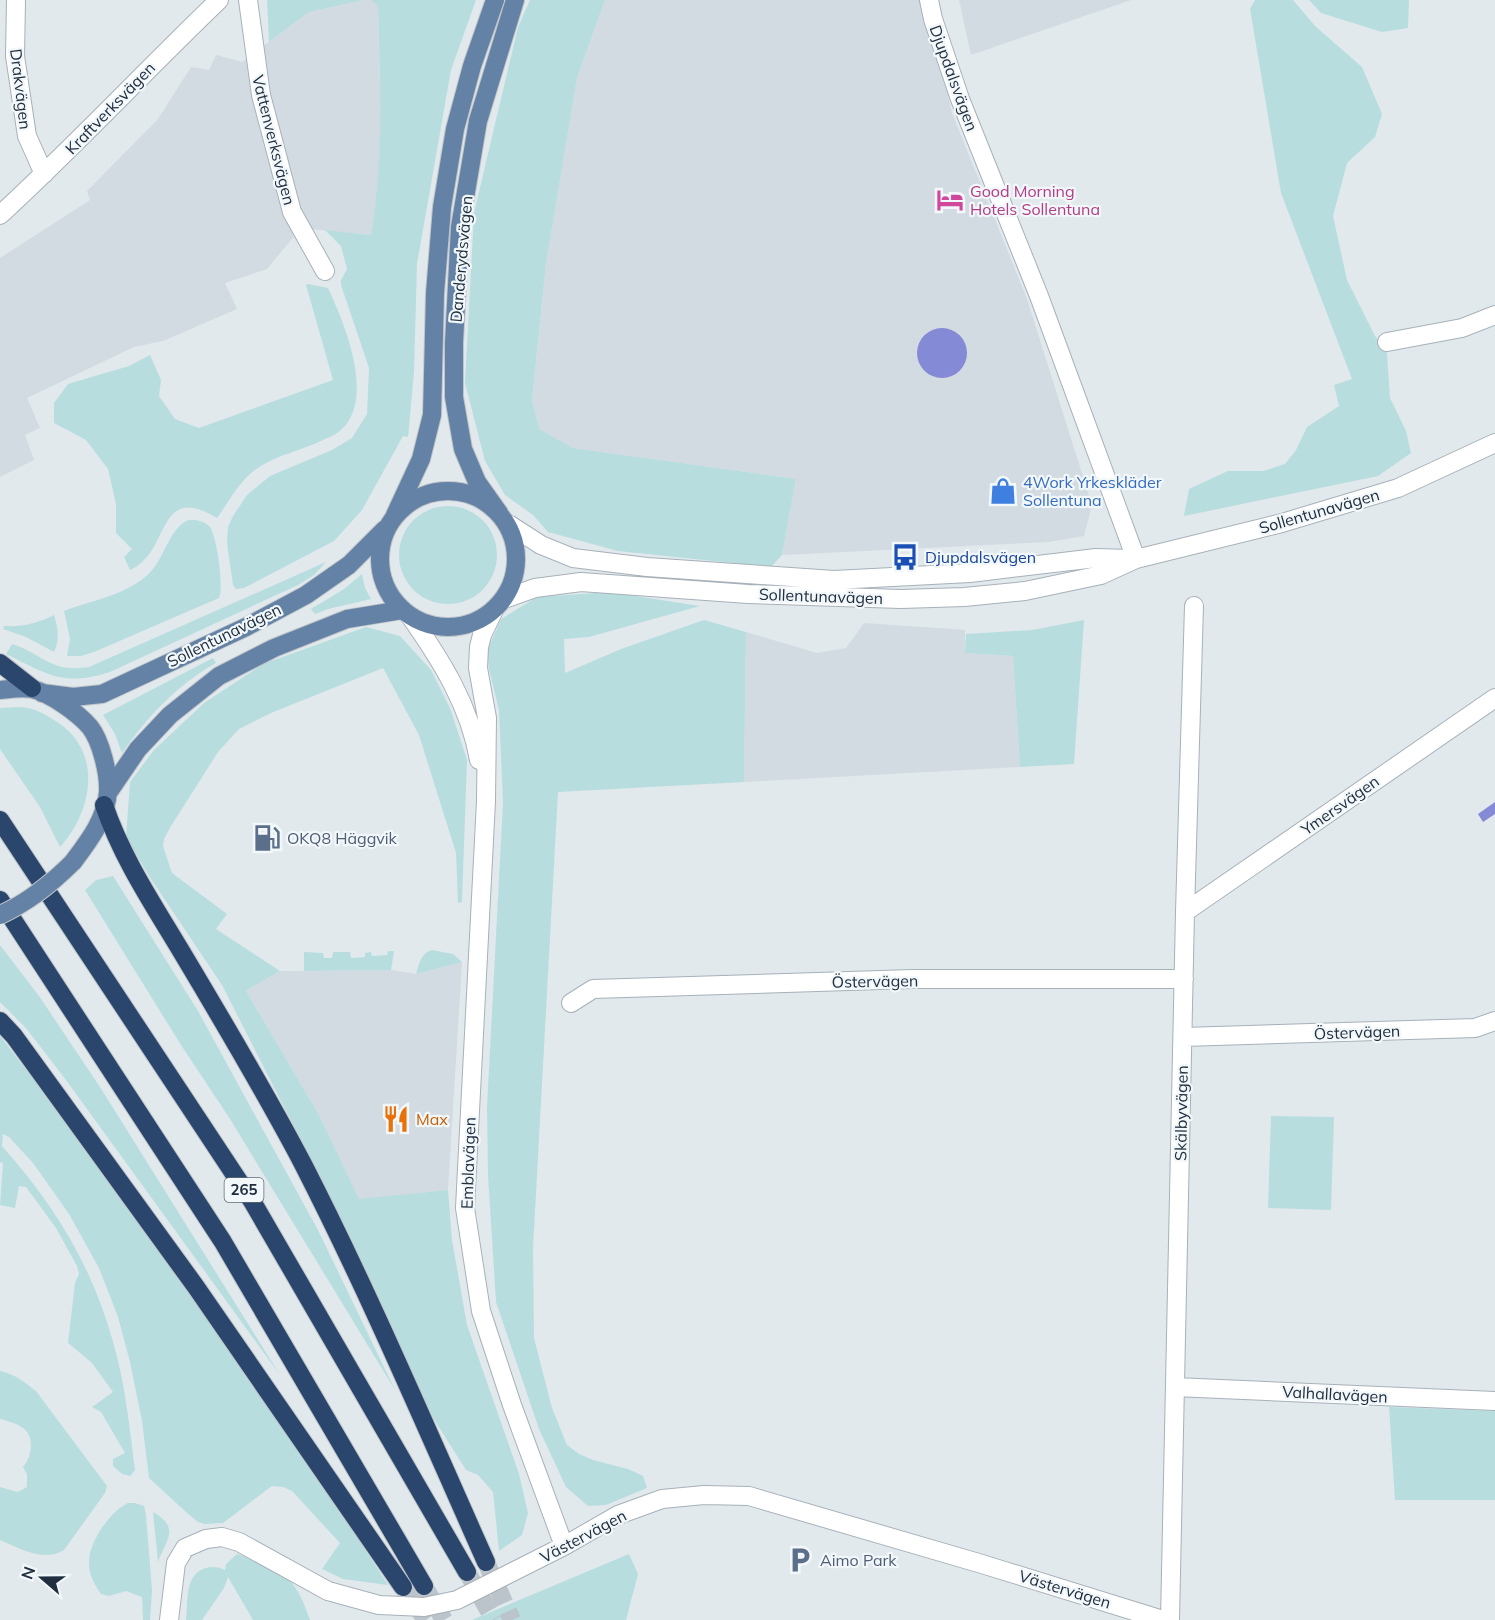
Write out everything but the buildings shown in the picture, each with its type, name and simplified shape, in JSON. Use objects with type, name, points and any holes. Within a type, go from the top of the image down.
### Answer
[{"type":"highway","points":[[0,663],[37,691]]},
{"type":"highway","points":[[106,799],[114,834],[137,877],[219,1014],[304,1166],[381,1327],[486,1562]]},
{"type":"highway","name":"265","points":[[0,820],[252,1201],[466,1572]]},
{"type":"highway","name":"265","points":[[0,900],[223,1242],[424,1586]]},
{"type":"highway","points":[[0,1021],[14,1036],[196,1287],[403,1587]]},
{"type":"main road","name":"Danderydsvägen","points":[[390,522],[421,459],[432,415],[435,293],[442,207],[455,129],[472,66],[495,0]]},
{"type":"main road","name":"Danderydsvägen","points":[[505,519],[477,482],[463,448],[454,397],[453,343],[460,227],[478,121],[515,0]]},
{"type":"main road","points":[[435,493],[458,493],[478,499],[505,519],[515,545],[516,572],[499,605],[478,621],[458,627],[436,627],[406,613],[388,594],[380,572],[379,550],[390,522],[412,501],[435,493]]},
{"type":"main road","name":"Sollentunavägen","points":[[0,690],[37,691],[73,697],[102,694],[246,627],[306,595],[349,565],[390,522]]},
{"type":"main road","name":"Sollentunavägen","points":[[106,799],[138,750],[170,715],[219,676],[274,648],[347,619],[406,613]]},
{"type":"main road","points":[[0,915],[28,900],[52,883],[73,862],[93,835],[106,799],[104,757],[90,727],[62,703],[37,691]]},
{"type":"street","name":"Drakvägen","points":[[16,0],[15,56],[27,136],[44,174]]},
{"type":"street","name":"Kraftverksvägen","points":[[0,215],[219,0]]},
{"type":"street","name":"Vattenverksvägen","points":[[248,0],[261,95],[292,212],[325,271]]},
{"type":"street","name":"Djupdalsvägen","points":[[929,0],[936,30],[960,99],[1039,296],[1136,559]]},
{"type":"street","points":[[1387,342],[1462,328],[1495,315]]},
{"type":"street","name":"Sollentunavägen","points":[[499,605],[535,588],[581,582],[819,597],[901,599],[964,597],[1025,591],[1101,575],[1136,559],[1281,523],[1398,488],[1495,443]]},
{"type":"street","name":"Sollentunavägen","points":[[505,519],[541,545],[573,558],[647,567],[834,580],[970,573],[1096,558],[1136,559]]},
{"type":"street","name":"Emblavägen","points":[[499,605],[482,635],[479,647],[478,668],[487,718],[486,801],[465,1208],[481,1311],[512,1405],[564,1546]]},
{"type":"street","name":"Skälbyvägen","points":[[1170,1620],[1194,606]]},
{"type":"street","name":"Emblavägen","points":[[406,613],[439,657],[459,696],[477,747],[486,801]]},
{"type":"street","name":"Ymersvägen","points":[[1185,912],[1495,698]]},
{"type":"street","name":"Östervägen","points":[[571,1003],[593,989],[912,979],[1184,979]]},
{"type":"street","name":"Östervägen","points":[[1183,1037],[1475,1028],[1495,1022]]},
{"type":"street","name":"Valhallavägen","points":[[1175,1387],[1495,1401]]},
{"type":"street","name":"Västervägen","points":[[169,1620],[176,1563],[185,1548],[206,1539],[222,1538],[239,1542],[328,1591],[379,1605],[424,1607],[457,1600],[564,1546],[618,1515],[662,1498],[704,1495],[749,1496],[1163,1620]]},
{"type":"shaded area","points":[[267,0],[364,0],[309,12],[269,42]]},
{"type":"shaded area","points":[[371,0],[378,5],[381,128],[377,197],[371,235],[301,228],[267,269],[225,283],[237,309],[163,341],[134,347],[27,398],[40,428],[25,435],[34,460],[0,477],[0,258],[90,200],[87,191],[158,119],[191,67],[209,70],[216,55],[242,62],[309,12]]},
{"type":"shaded area","points":[[371,0],[476,0],[451,70],[417,264],[414,372],[408,437],[403,436],[362,510],[334,541],[244,588],[236,589],[233,585],[227,543],[228,527],[247,495],[270,476],[332,450],[352,438],[367,414],[369,368],[341,285],[347,269],[341,246],[325,230],[371,235],[378,177],[380,63],[378,6]]},
{"type":"shaded area","points":[[530,0],[605,0],[577,78],[546,264],[532,400],[539,429],[573,448],[796,479],[782,555],[771,567],[618,551],[548,532],[533,515],[505,495],[485,461],[465,383],[474,213],[518,27]]},
{"type":"shaded area","points":[[605,0],[927,0],[952,113],[1027,299],[1092,505],[1084,536],[1049,542],[782,555],[796,479],[573,448],[539,430],[532,400],[546,264],[577,78]]},
{"type":"shaded area","points":[[959,0],[1131,0],[971,55]]},
{"type":"shaded area","points":[[1255,0],[1293,0],[1315,26],[1362,67],[1382,114],[1375,137],[1347,163],[1333,216],[1347,280],[1375,336],[1387,353],[1390,398],[1406,431],[1411,453],[1378,476],[1184,516],[1189,489],[1228,471],[1263,471],[1285,464],[1296,450],[1307,427],[1339,406],[1334,385],[1352,379],[1281,193],[1250,9]]},
{"type":"shaded area","points":[[1309,0],[1409,0],[1408,28],[1382,32],[1321,13]]},
{"type":"shaded area","points":[[306,285],[328,288],[348,338],[356,377],[353,413],[344,427],[330,437],[267,462],[250,474],[240,484],[217,518],[199,509],[186,508],[176,511],[169,519],[151,552],[141,563],[130,570],[124,557],[132,549],[116,533],[116,504],[108,469],[86,440],[54,423],[54,403],[68,384],[129,366],[150,355],[161,380],[159,396],[175,419],[199,428],[333,380]]},
{"type":"shaded area","points":[[448,506],[467,509],[483,520],[494,536],[497,555],[494,574],[483,590],[467,601],[448,604],[429,601],[413,590],[402,574],[399,555],[402,536],[413,520],[429,509]]},
{"type":"shaded area","points":[[188,520],[205,523],[213,533],[220,574],[219,598],[94,652],[81,656],[67,656],[70,639],[64,611],[112,595],[145,578],[157,563],[176,530]]},
{"type":"shaded area","points":[[326,562],[314,575],[298,585],[110,672],[67,678],[45,672],[6,654],[12,644],[55,665],[89,667]]},
{"type":"shaded area","points":[[362,574],[365,588],[371,599],[315,614],[311,609],[344,589]]},
{"type":"shaded area","points":[[609,592],[700,606],[589,637],[564,639],[565,673],[621,649],[704,620],[746,632],[744,782],[558,792],[533,1248],[534,1338],[552,1408],[567,1445],[593,1460],[628,1469],[643,1476],[647,1488],[606,1505],[588,1506],[566,1487],[539,1429],[496,1302],[488,1176],[487,1107],[503,803],[499,710],[487,651],[501,619],[537,597]]},
{"type":"shaded area","points":[[54,615],[58,634],[54,652],[26,637],[3,629],[4,626],[30,624]]},
{"type":"shaded area","points":[[1084,620],[1074,764],[1020,767],[1013,656],[965,653],[966,634],[1032,630]]},
{"type":"shaded area","points":[[864,623],[965,630],[965,653],[1013,656],[1020,767],[744,782],[746,632],[817,653],[846,648]]},
{"type":"shaded area","points":[[366,627],[400,636],[431,670],[450,708],[467,760],[462,902],[458,903],[456,853],[419,735],[383,668],[271,713],[239,729],[218,752],[171,826],[163,846],[172,873],[227,914],[216,929],[280,971],[246,991],[319,1115],[359,1199],[448,1190],[452,1240],[467,1325],[519,1474],[528,1513],[522,1535],[499,1551],[493,1492],[478,1475],[466,1470],[430,1413],[344,1225],[222,985],[149,876],[126,837],[130,782],[154,750],[204,703],[263,664]]},
{"type":"shaded area","points":[[213,658],[216,663],[202,671],[164,702],[122,753],[115,734],[103,715]]},
{"type":"shaded area","points":[[25,707],[43,714],[72,735],[82,749],[87,766],[86,800],[80,817],[60,847],[40,807],[0,749],[0,708]]},
{"type":"shaded area","points":[[113,876],[198,1011],[318,1230],[395,1390],[230,1119],[181,1045],[85,890],[96,880]]},
{"type":"shaded area","points":[[0,945],[39,996],[100,1087],[280,1375],[66,1080],[26,1028],[0,1002]]},
{"type":"shaded area","points":[[432,950],[453,954],[462,962],[416,974],[423,956]]},
{"type":"shaded area","points":[[388,951],[394,951],[391,970],[304,971],[304,952],[323,953],[324,958],[332,958],[333,952],[350,952],[351,958],[365,957],[365,953],[371,952],[372,956],[387,955]]},
{"type":"shaded area","points":[[462,962],[448,1190],[359,1200],[319,1115],[246,991],[280,971],[391,970],[416,974]]},
{"type":"shaded area","points":[[0,1036],[196,1287],[388,1585],[343,1579],[322,1569],[340,1543],[292,1491],[272,1486],[223,1523],[205,1524],[198,1522],[149,1478],[142,1421],[130,1362],[118,1317],[99,1268],[69,1214],[33,1163],[9,1137],[3,1134],[2,1146],[40,1193],[72,1242],[97,1295],[107,1323],[122,1382],[135,1470],[130,1476],[122,1474],[113,1466],[113,1459],[125,1453],[101,1412],[92,1407],[113,1392],[92,1363],[68,1343],[75,1283],[79,1274],[77,1266],[56,1228],[26,1187],[19,1186],[15,1208],[0,1205],[3,1163],[0,1162]]},
{"type":"shaded area","points":[[1271,1116],[1334,1117],[1331,1210],[1268,1208]]},
{"type":"shaded area","points":[[0,1371],[15,1376],[36,1391],[107,1486],[105,1493],[64,1550],[56,1554],[32,1553],[0,1540],[0,1487],[18,1492],[27,1487],[27,1474],[23,1467],[30,1453],[31,1442],[23,1428],[0,1419]]},
{"type":"shaded area","points":[[1389,1407],[1495,1411],[1495,1500],[1395,1500]]},
{"type":"shaded area","points":[[128,1503],[144,1506],[146,1515],[152,1590],[150,1620],[143,1620],[142,1597],[126,1591],[109,1596],[101,1594],[90,1570],[92,1546],[101,1529],[113,1514]]},
{"type":"shaded area","points":[[153,1512],[167,1523],[169,1529],[167,1541],[158,1562]]},
{"type":"shaded area","points":[[237,1554],[263,1564],[288,1579],[304,1604],[310,1620],[253,1620],[228,1577],[224,1588],[202,1620],[186,1620],[188,1590],[194,1576],[209,1567],[225,1570],[226,1564]]},
{"type":"shaded area","points":[[629,1554],[638,1574],[626,1620],[472,1620]]},
{"type":"water","points":[[947,328],[960,335],[966,343],[966,363],[960,371],[952,377],[937,378],[924,371],[918,363],[917,348],[924,335],[932,329]]},
{"type":"water","points":[[1495,802],[1495,814],[1483,822],[1478,814]]},
{"type":"tunnel","points":[[486,1562],[512,1620]]},
{"type":"tunnel","points":[[467,1572],[494,1620]]},
{"type":"tunnel","points":[[424,1586],[444,1620]]},
{"type":"tunnel","points":[[403,1587],[426,1620]]},
{"type":"place","name":"Good Morning Hotels Sollentuna","points":[[950,200]]},
{"type":"place","name":"4Work Yrkeskläder Sollentuna","points":[[1003,491]]},
{"type":"place","name":"Djupdalsvägen","points":[[905,557]]},
{"type":"place","name":"OKQ8 Häggvik","points":[[267,838]]},
{"type":"place","name":"Max","points":[[396,1119]]},
{"type":"place","name":"Aimo Park","points":[[800,1560]]}]
